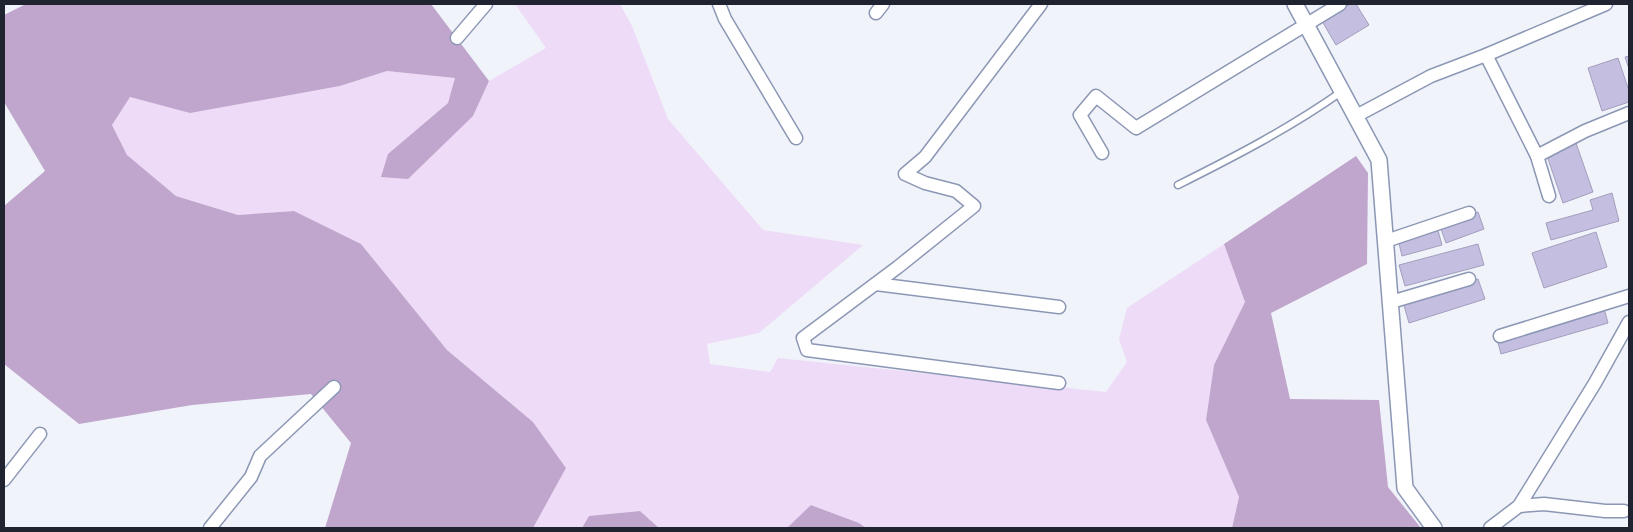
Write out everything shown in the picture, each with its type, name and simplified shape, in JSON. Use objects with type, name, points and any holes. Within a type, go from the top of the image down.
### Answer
[{"type":"street","points":[[457,38],[486,4]]},
{"type":"street","points":[[719,4],[796,138]]},
{"type":"street","points":[[1041,4],[925,157],[905,174],[925,183],[956,191],[974,206],[876,284],[803,338],[807,350],[1059,383]]},
{"type":"street","points":[[1295,4],[1379,160],[1405,488],[1434,528]]},
{"type":"street","points":[[1102,153],[1080,115],[1096,96],[1136,128],[1340,4]]},
{"type":"street","points":[[1356,116],[1430,76],[1486,55],[1606,4]]},
{"type":"street","points":[[1486,55],[1537,156],[1549,196]]},
{"type":"street","points":[[1537,156],[1585,131],[1629,113]]},
{"type":"street","points":[[1386,242],[1469,213]]},
{"type":"street","points":[[1390,302],[1469,279]]},
{"type":"street","points":[[876,284],[1059,307]]},
{"type":"street","points":[[1500,336],[1629,296]]},
{"type":"street","points":[[1490,528],[1518,506],[1596,383],[1629,322]]},
{"type":"street","points":[[210,528],[251,477],[260,456],[334,387]]},
{"type":"street","points":[[4,480],[40,434]]},
{"type":"street","points":[[1518,506],[1544,504],[1605,511],[1624,511]]},
{"type":"lane","points":[[1178,185],[1239,155],[1342,92]]},
{"type":"shaded area","points":[[26,4],[431,4],[489,81],[473,116],[408,179],[381,177],[388,154],[448,103],[455,78],[387,71],[340,86],[190,113],[130,97],[112,125],[127,155],[176,196],[238,215],[294,211],[361,244],[447,350],[533,422],[566,468],[533,528],[325,528],[351,443],[311,394],[192,405],[79,424],[4,364],[4,206],[45,171],[4,102],[4,15]]},
{"type":"shaded area","points":[[515,4],[620,4],[632,26],[668,119],[763,230],[863,245],[759,333],[707,344],[710,364],[770,372],[778,358],[1106,392],[1127,362],[1119,339],[1127,308],[1224,244],[1245,302],[1214,365],[1206,420],[1239,497],[1232,528],[866,528],[859,523],[812,505],[787,528],[659,528],[640,511],[589,516],[582,528],[533,528],[566,468],[533,422],[447,350],[361,244],[294,211],[238,215],[176,196],[127,155],[112,125],[129,97],[190,112],[340,86],[387,71],[456,78],[448,103],[388,154],[473,116],[489,81],[546,48]]},
{"type":"shaded area","points":[[1356,156],[1368,173],[1367,264],[1271,313],[1290,399],[1379,400],[1388,487],[1421,528],[1232,528],[1239,497],[1206,420],[1214,365],[1245,302],[1224,244]]},
{"type":"shaded area","points":[[811,505],[859,523],[866,528],[787,528]]},
{"type":"shaded area","points":[[640,511],[659,528],[582,528],[589,516]]},
{"type":"building","points":[[1350,4],[1356,4],[1369,25],[1336,45],[1322,21]]},
{"type":"building","points":[[1629,56],[1629,69],[1625,57]]},
{"type":"building","points":[[1618,58],[1629,91],[1629,102],[1602,111],[1588,68]]},
{"type":"building","points":[[1576,143],[1593,192],[1563,203],[1546,153]]},
{"type":"building","points":[[1612,193],[1619,221],[1551,240],[1546,223],[1593,210],[1590,200]]},
{"type":"building","points":[[1478,212],[1484,229],[1446,243],[1440,226]]},
{"type":"building","points":[[1437,227],[1442,245],[1402,256],[1398,239]]},
{"type":"building","points":[[1596,232],[1607,267],[1544,288],[1532,253]]},
{"type":"building","points":[[1478,244],[1484,265],[1405,286],[1399,265]]},
{"type":"building","points":[[1478,279],[1485,299],[1409,323],[1403,302]]},
{"type":"building","points":[[1604,308],[1608,323],[1501,354],[1497,339]]}]
